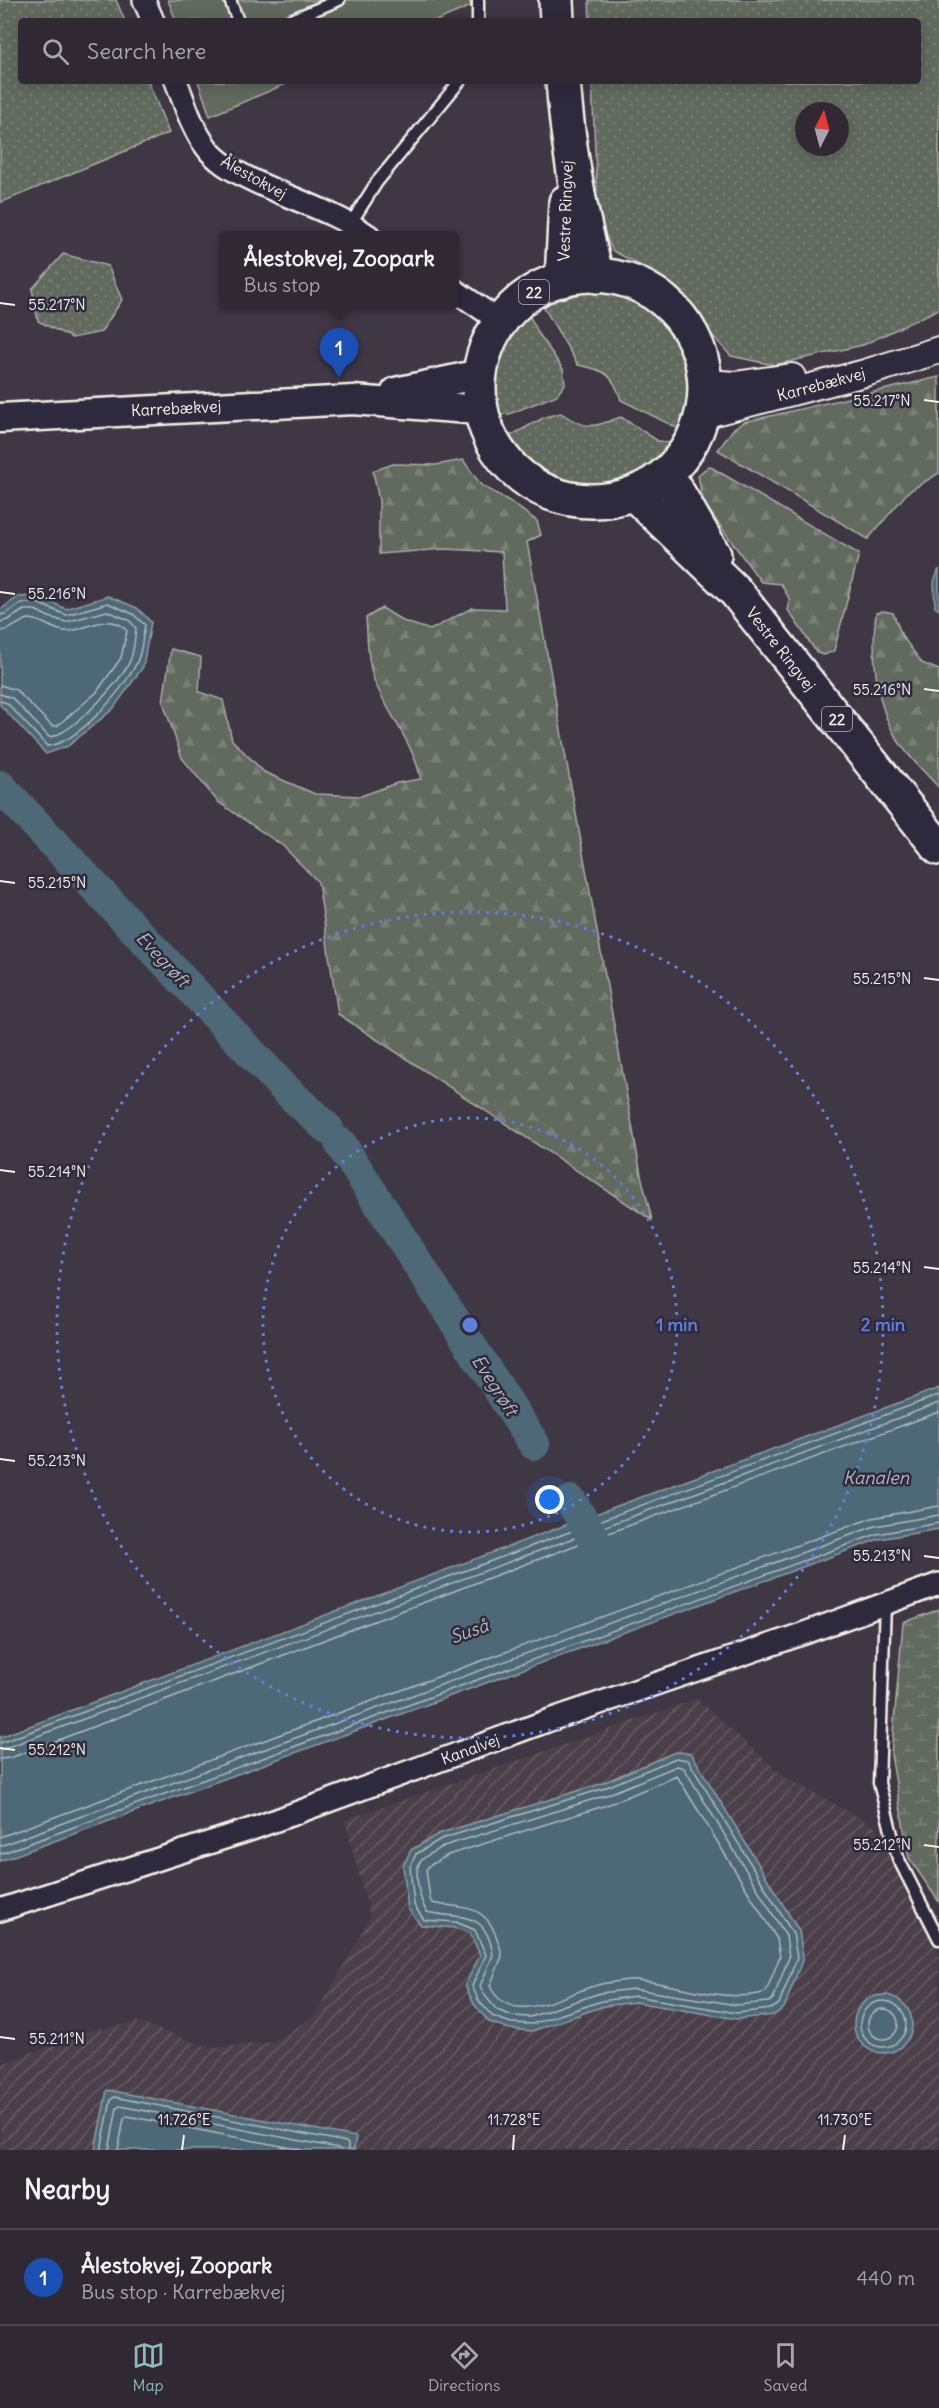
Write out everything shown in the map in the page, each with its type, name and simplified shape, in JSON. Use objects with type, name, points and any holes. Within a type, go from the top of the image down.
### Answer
[{"type":"main road","points":[[556,0],[557,18]]},
{"type":"main road","name":"Vestre Ringvej","points":[[562,84],[568,143],[585,232],[597,276]]},
{"type":"main road","name":"Vestre Ringvej","points":[[562,280],[566,235],[568,143]]},
{"type":"main road","name":"22","points":[[597,276],[621,279],[663,300],[680,317],[698,348],[706,383],[702,415],[695,437],[683,457],[667,474],[634,494],[610,500],[585,501],[561,497],[538,488],[518,473],[501,455],[489,434],[482,410],[480,374],[491,338],[501,322],[528,296],[544,286],[562,280],[597,276]]},
{"type":"main road","name":"Karrebækvej","points":[[352,400],[480,374]]},
{"type":"main road","name":"Karrebækvej","points":[[0,418],[352,400],[482,410]]},
{"type":"main road","name":"Vestre Ringvej","points":[[667,474],[735,591]]},
{"type":"main road","name":"Vestre Ringvej","points":[[634,494],[735,591],[939,848]]},
{"type":"street","points":[[144,0],[152,18]]},
{"type":"street","name":"Ålestokvej","points":[[177,84],[191,122],[207,149],[227,166],[273,191],[351,223],[362,231]]},
{"type":"street","points":[[459,293],[501,322]]},
{"type":"street","name":"Karrebækvej","points":[[706,383],[735,385],[778,380],[861,361],[939,336]]},
{"type":"street","name":"Karrebækvej","points":[[702,415],[865,373],[939,350]]},
{"type":"street","name":"Kanalvej","points":[[0,1910],[252,1829],[547,1721],[802,1634],[939,1584]]},
{"type":"lane","points":[[230,0],[237,18]]},
{"type":"lane","points":[[295,18],[339,0]]},
{"type":"lane","points":[[478,0],[478,18]]},
{"type":"lane","points":[[351,223],[377,182],[458,84]]},
{"type":"lane","points":[[885,1603],[879,1783],[898,1858],[939,1939]]},
{"type":"shaded area","points":[[697,1699],[783,1776],[878,1828],[939,1954],[939,2150],[0,2150],[0,2065],[87,2031],[138,2022],[211,2048],[273,2042],[317,2014],[370,1917],[345,1820]]},
{"type":"green space","points":[[0,0],[116,0],[124,18],[18,18],[18,84],[149,84],[169,133],[0,203]]},
{"type":"green space","points":[[168,0],[469,0],[471,6],[443,18],[175,18]]},
{"type":"green space","points":[[589,0],[939,0],[939,309],[863,345],[774,365],[731,356],[657,274],[613,251],[598,221],[592,84],[921,84],[921,18],[590,18]]},
{"type":"green space","points":[[199,84],[286,84],[210,116]]},
{"type":"green space","points":[[63,254],[108,266],[122,300],[101,332],[72,338],[38,321],[32,289]]},
{"type":"green space","points":[[592,289],[619,294],[642,303],[661,317],[675,335],[685,356],[689,379],[688,404],[681,430],[621,400],[615,384],[601,371],[578,365],[543,306],[559,294]]},
{"type":"green space","points":[[528,313],[539,334],[563,369],[565,384],[557,395],[509,414],[498,415],[494,387],[498,360],[510,335]]},
{"type":"green space","points":[[939,377],[939,473],[908,492],[868,539],[718,450],[734,428],[744,422]]},
{"type":"green space","points":[[561,413],[584,425],[596,425],[621,417],[658,441],[673,444],[654,463],[633,476],[611,483],[589,485],[566,481],[545,472],[525,457],[508,437],[545,417]]},
{"type":"green space","points":[[463,460],[481,485],[537,521],[541,535],[527,542],[641,1175],[652,1220],[338,1014],[318,882],[283,846],[218,802],[182,758],[163,702],[171,649],[201,657],[199,692],[223,700],[232,740],[264,772],[315,794],[361,796],[397,783],[421,779],[408,743],[383,699],[371,671],[366,618],[382,608],[403,621],[430,630],[472,608],[505,609],[502,552],[445,549],[379,554],[379,501],[373,471],[393,464],[436,465]]},
{"type":"green space","points":[[709,466],[859,554],[834,651],[824,655],[817,653],[788,610],[790,600],[781,584],[761,582],[705,505],[698,475]]},
{"type":"green space","points":[[883,611],[893,613],[902,636],[922,663],[939,670],[939,788],[901,746],[884,710],[876,678],[874,645],[876,613]]},
{"type":"green space","points":[[939,1609],[939,1902],[909,1858],[891,1755],[903,1623]]},
{"type":"water","points":[[939,569],[939,610],[935,607],[934,582]]},
{"type":"water","points":[[38,596],[66,609],[108,596],[137,608],[151,622],[143,667],[113,709],[68,746],[46,754],[0,705],[0,610],[18,597]]},
{"type":"water","name":"Kanalen","points":[[939,1388],[939,1529],[879,1539],[0,1861],[0,1737]]},
{"type":"water","points":[[675,1752],[691,1753],[799,1931],[803,1958],[784,2008],[774,2015],[737,2019],[635,2002],[604,2006],[532,2031],[510,2029],[489,2022],[474,2004],[465,1985],[480,1955],[470,1933],[455,1928],[421,1925],[408,1909],[403,1866],[411,1850],[438,1834],[600,1784]]},
{"type":"water","points":[[883,1995],[899,2000],[907,2008],[912,2024],[907,2040],[899,2048],[883,2053],[867,2048],[859,2040],[854,2024],[859,2008],[867,2000]]},
{"type":"water","points":[[107,2090],[356,2137],[354,2150],[95,2150]]},
{"type":"waterway","name":"Evegrøft","points":[[0,786],[286,1090],[328,1129]]},
{"type":"waterway","name":"Evegrøft","points":[[340,1143],[534,1444]]},
{"type":"waterway","name":"Evegrøft","points":[[571,1501],[603,1554]]},
{"type":"place","name":"Ålestokvej, Zoopark","points":[[339,378]]},
{"type":"water label","name":"Suså","points":[[469,1631]]}]
